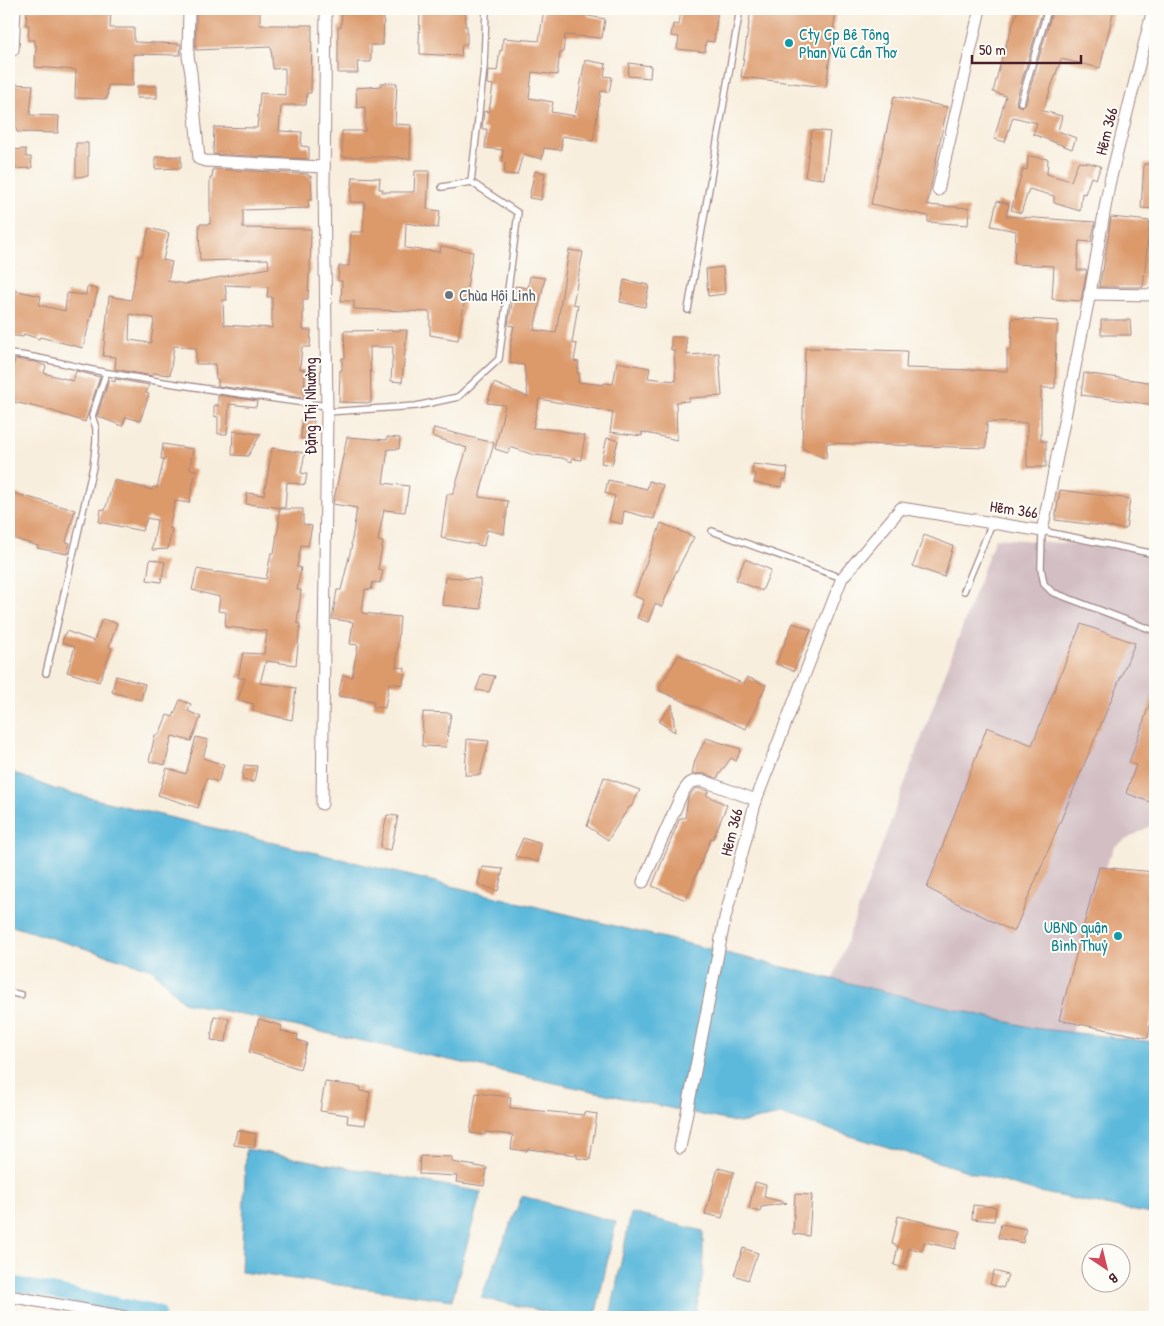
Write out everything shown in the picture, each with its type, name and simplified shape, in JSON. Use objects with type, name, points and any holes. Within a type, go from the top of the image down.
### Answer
[{"type":"street","points":[[13,50],[15,9]]},
{"type":"street","points":[[189,9],[188,56],[192,73],[199,159],[206,161],[324,166]]},
{"type":"street","name":"Đặng Thị Nhường","points":[[322,804],[327,409],[324,166],[326,9]]},
{"type":"street","points":[[938,190],[980,9]]},
{"type":"street","name":"Hẽm 366","points":[[680,1148],[725,918],[756,800],[842,578],[901,508],[1042,531],[1109,185],[1153,9]]},
{"type":"street","points":[[1089,294],[1155,295]]},
{"type":"street","points":[[644,882],[687,784],[696,780],[704,781],[756,800]]},
{"type":"street","points":[[9,1296],[125,1317]]},
{"type":"lane","points":[[471,182],[484,67],[486,9]]},
{"type":"lane","points":[[688,310],[740,9]]},
{"type":"lane","points":[[1021,102],[1048,9]]},
{"type":"lane","points":[[9,354],[24,355],[106,373],[327,409],[416,406],[458,397],[499,359],[518,213],[471,182],[442,187]]},
{"type":"lane","points":[[46,673],[93,467],[96,428],[92,416],[106,373]]},
{"type":"lane","points":[[964,591],[992,523]]},
{"type":"lane","points":[[712,531],[842,578]]},
{"type":"lane","points":[[1155,554],[1042,531],[1042,576],[1044,584],[1052,592],[1155,631]]},
{"type":"lane","points":[[9,992],[21,995]]},
{"type":"shaded area","points":[[995,538],[1155,550],[1155,823],[1115,846],[1094,889],[1073,1032],[1033,1028],[833,979]]},
{"type":"water","points":[[9,771],[54,789],[1033,1028],[1155,1042],[1155,1215],[1034,1191],[781,1115],[739,1123],[183,1002],[152,969],[9,925]]},
{"type":"water","points":[[246,1149],[481,1192],[452,1300],[241,1272]]},
{"type":"water","points":[[522,1196],[616,1222],[595,1317],[570,1317],[481,1298]]},
{"type":"water","points":[[631,1213],[703,1231],[703,1273],[695,1317],[610,1317]]},
{"type":"building","points":[[27,9],[111,10],[110,28],[134,28],[134,42],[181,44],[180,55],[133,54],[133,86],[108,85],[107,99],[75,98],[76,70],[35,67],[36,45],[35,40],[28,40],[29,25],[26,25]]},
{"type":"building","points":[[260,9],[260,25],[312,25],[311,93],[307,93],[306,105],[281,105],[279,131],[302,132],[301,146],[309,147],[309,159],[213,154],[214,127],[257,128],[260,93],[285,95],[285,68],[273,69],[271,47],[196,50],[196,11]]},
{"type":"building","points":[[342,9],[384,9],[383,45],[371,45],[371,62],[357,62],[358,73],[338,73],[338,27],[341,27]]},
{"type":"building","points":[[420,9],[466,9],[467,44],[462,44],[461,56],[420,54]]},
{"type":"building","points":[[544,9],[589,9],[588,16],[605,19],[602,38],[565,35],[563,53],[560,53],[557,75],[532,72],[529,98],[553,102],[551,112],[575,116],[585,60],[606,64],[604,76],[612,77],[609,92],[601,91],[593,141],[562,136],[561,150],[544,148],[542,159],[523,154],[517,175],[504,174],[503,150],[485,148],[487,129],[482,129],[484,111],[489,112],[493,85],[487,84],[488,70],[497,71],[503,38],[539,41]]},
{"type":"building","points":[[681,9],[718,9],[714,42],[706,41],[705,52],[677,49],[679,37],[671,36],[673,24],[679,25]]},
{"type":"building","name":"Cty Cp Bê Tông Phan Vũ Cần Thơ","points":[[751,9],[836,9],[826,87],[741,77]]},
{"type":"building","points":[[1018,9],[1043,9],[1016,101],[1017,105],[1022,107],[1026,103],[1053,9],[1114,9],[1100,68],[1061,59],[1043,111],[1062,116],[1058,131],[1076,138],[1072,149],[1033,134],[1037,123],[1013,117],[1005,142],[994,139],[1006,96],[993,92]]},
{"type":"building","points":[[629,63],[651,66],[650,78],[628,76]]},
{"type":"building","points":[[381,83],[397,83],[395,124],[411,125],[410,159],[398,157],[342,157],[342,131],[365,131],[365,107],[357,108],[356,88],[381,86]]},
{"type":"building","points":[[11,84],[33,85],[30,115],[59,116],[58,133],[17,132],[16,128],[14,128],[14,108],[9,107]]},
{"type":"building","points":[[137,86],[157,86],[157,98],[137,98]]},
{"type":"building","points":[[894,96],[947,107],[927,205],[969,208],[968,225],[928,222],[928,216],[871,204]]},
{"type":"building","points":[[812,130],[830,132],[824,179],[805,177]]},
{"type":"building","points":[[76,143],[88,143],[88,176],[76,177]]},
{"type":"building","points":[[26,149],[26,157],[31,157],[32,168],[9,169],[9,150]]},
{"type":"building","points":[[181,156],[181,168],[155,169],[155,157]]},
{"type":"building","points":[[1028,156],[1048,159],[1047,174],[1071,181],[1078,162],[1101,166],[1096,179],[1091,177],[1085,194],[1082,193],[1080,211],[1054,203],[1054,196],[1029,189],[1021,213],[1011,210],[1023,169],[1027,170]]},
{"type":"building","points":[[1144,164],[1155,164],[1155,209],[1141,208]]},
{"type":"building","points":[[213,169],[308,174],[308,176],[311,176],[312,200],[308,200],[309,208],[243,210],[243,228],[311,229],[308,299],[303,299],[303,330],[311,330],[310,347],[302,347],[300,369],[305,370],[304,398],[218,386],[215,364],[196,364],[196,348],[174,346],[170,375],[153,373],[152,376],[115,369],[116,357],[103,356],[109,296],[131,300],[139,256],[142,256],[149,228],[169,233],[163,260],[172,262],[168,281],[185,284],[269,268],[268,259],[200,261],[199,224],[210,224],[210,178],[212,178]],"holes":[[[225,285],[268,287],[267,297],[272,297],[272,328],[224,325],[223,300],[227,300]],[[130,314],[154,318],[151,343],[129,340]]]},
{"type":"building","points":[[415,171],[429,171],[427,209],[440,211],[438,228],[406,223],[405,248],[440,252],[441,246],[473,252],[458,340],[430,335],[430,312],[354,309],[354,301],[341,301],[342,281],[338,281],[339,266],[349,266],[351,232],[363,232],[365,202],[350,202],[353,177],[380,178],[379,189],[383,189],[382,192],[414,192]]},
{"type":"building","points":[[535,171],[545,173],[541,200],[529,198]]},
{"type":"building","points":[[997,201],[1009,204],[1006,216],[1095,222],[1091,242],[1079,241],[1077,270],[1087,270],[1081,301],[1052,299],[1054,266],[1014,264],[1016,231],[991,226]]},
{"type":"building","points":[[1111,217],[1150,221],[1143,287],[1099,287]]},
{"type":"building","points":[[569,250],[583,252],[573,304],[578,305],[572,343],[577,344],[574,361],[579,362],[578,382],[604,385],[604,383],[613,384],[617,362],[650,368],[648,378],[676,381],[674,350],[671,350],[671,337],[686,337],[687,355],[719,353],[722,396],[689,398],[689,401],[676,402],[677,440],[642,432],[642,436],[610,432],[613,412],[539,399],[533,428],[559,430],[585,436],[581,460],[572,458],[572,462],[562,458],[534,455],[510,447],[508,453],[495,449],[505,405],[487,403],[494,383],[528,397],[524,365],[510,363],[514,326],[508,325],[515,286],[528,288],[530,276],[545,278],[534,330],[556,333]]},
{"type":"building","points":[[723,267],[725,294],[708,296],[706,269]]},
{"type":"building","points":[[624,280],[649,285],[645,307],[620,302]]},
{"type":"building","points":[[87,287],[98,289],[83,348],[24,334],[23,337],[9,335],[9,289],[41,296],[39,305],[65,311],[67,293],[86,295]]},
{"type":"building","points":[[1012,318],[1058,321],[1055,388],[1041,388],[1041,441],[1046,441],[1046,467],[1027,467],[1027,423],[987,422],[986,448],[827,443],[826,459],[802,448],[805,348],[907,351],[906,368],[1007,371],[1007,350],[1011,350]]},
{"type":"building","points":[[1101,320],[1130,320],[1131,335],[1101,335]]},
{"type":"building","points":[[407,330],[402,382],[391,381],[393,347],[370,347],[371,403],[339,402],[340,370],[342,370],[342,358],[345,358],[344,331]]},
{"type":"building","points":[[15,359],[46,366],[44,373],[73,381],[76,371],[100,377],[85,422],[49,410],[9,401],[9,384]]},
{"type":"building","points":[[1084,373],[1155,383],[1155,405],[1081,395]]},
{"type":"building","points":[[115,379],[149,385],[146,393],[149,394],[140,421],[126,417],[122,426],[97,416],[109,380],[115,382]]},
{"type":"building","points":[[218,395],[257,401],[256,407],[229,404],[227,434],[218,434],[218,417],[214,416],[214,405],[218,406]]},
{"type":"building","points":[[302,420],[314,421],[312,440],[301,439]]},
{"type":"building","points":[[434,428],[494,443],[479,497],[508,501],[504,534],[487,530],[484,546],[441,538],[447,494],[453,494],[467,448],[432,436]]},
{"type":"building","points":[[233,431],[261,434],[248,456],[232,455]]},
{"type":"building","points":[[347,437],[387,440],[387,437],[400,438],[399,449],[388,449],[383,483],[409,486],[405,512],[384,510],[378,541],[383,542],[378,569],[383,570],[380,583],[373,582],[371,590],[365,589],[362,613],[400,617],[396,667],[405,668],[403,685],[389,683],[385,708],[373,707],[374,701],[338,696],[343,675],[352,677],[358,645],[350,644],[353,622],[332,619],[337,590],[341,590],[352,545],[357,508],[333,504]]},
{"type":"building","points":[[607,438],[618,440],[612,465],[601,463]]},
{"type":"building","points":[[163,444],[193,449],[190,469],[196,470],[189,503],[175,501],[169,528],[172,529],[168,549],[152,550],[157,520],[147,518],[142,531],[99,522],[101,509],[105,510],[114,480],[152,490],[153,487],[157,488],[164,459],[161,459]]},
{"type":"building","points":[[272,448],[305,453],[301,473],[307,474],[305,485],[287,482],[285,508],[246,504],[247,493],[264,495]]},
{"type":"building","points":[[753,464],[788,468],[786,480],[783,479],[782,487],[754,483],[756,474],[752,473]]},
{"type":"building","points":[[608,480],[647,489],[649,481],[663,485],[654,519],[624,511],[622,524],[609,521],[615,496],[605,493]]},
{"type":"building","points":[[1060,490],[1130,499],[1126,529],[1055,520]]},
{"type":"building","points":[[9,492],[75,510],[66,542],[70,543],[67,554],[37,548],[38,546],[9,537]]},
{"type":"building","points":[[279,509],[303,509],[303,524],[312,526],[308,546],[301,545],[297,567],[301,568],[297,590],[301,590],[297,623],[300,624],[296,665],[266,661],[260,683],[296,688],[292,720],[253,711],[254,704],[238,700],[245,678],[238,678],[243,653],[264,654],[267,631],[225,627],[226,612],[218,611],[220,597],[192,590],[197,569],[266,579],[271,553],[274,553]]},
{"type":"building","points":[[661,523],[694,537],[675,574],[662,607],[655,604],[648,622],[637,618],[644,600],[634,596]]},
{"type":"building","points":[[924,535],[953,546],[944,577],[913,566]]},
{"type":"building","points":[[150,559],[165,562],[161,582],[147,580]]},
{"type":"building","points":[[745,559],[771,570],[762,591],[736,580]]},
{"type":"building","points":[[445,577],[480,579],[481,609],[442,605]]},
{"type":"building","points":[[102,619],[117,623],[109,647],[112,648],[99,682],[67,672],[75,647],[62,642],[66,631],[94,641]]},
{"type":"building","points":[[793,623],[811,630],[794,671],[776,664]]},
{"type":"building","points":[[1081,624],[1135,643],[1014,932],[927,888],[987,727],[1032,745]]},
{"type":"building","points":[[679,655],[744,684],[747,677],[766,685],[746,729],[660,691],[660,686]]},
{"type":"building","points":[[482,674],[495,676],[489,692],[476,690]]},
{"type":"building","points":[[116,676],[145,684],[141,700],[112,692]]},
{"type":"building","points":[[1153,694],[1155,694],[1155,804],[1126,793],[1136,765],[1129,763]]},
{"type":"building","points":[[180,700],[191,704],[188,711],[201,717],[191,741],[172,736],[165,765],[149,761],[155,735],[159,735],[167,715],[173,717]]},
{"type":"building","points":[[672,704],[675,732],[659,722]]},
{"type":"building","points":[[423,712],[451,713],[446,747],[422,746]]},
{"type":"building","points":[[196,737],[208,740],[203,758],[224,765],[218,782],[207,778],[198,808],[158,795],[167,768],[186,774]]},
{"type":"building","points":[[706,738],[741,749],[736,761],[731,758],[717,778],[705,774],[692,774],[695,760]]},
{"type":"building","points":[[467,739],[489,741],[480,775],[465,775]]},
{"type":"building","points":[[244,765],[257,766],[254,782],[242,780]]},
{"type":"building","points":[[604,777],[640,790],[631,807],[629,807],[608,840],[587,826]]},
{"type":"building","points":[[697,788],[709,791],[706,795],[727,805],[713,839],[711,838],[686,900],[652,886],[680,818],[685,818],[688,798]]},
{"type":"building","points":[[387,815],[398,816],[391,850],[380,848]]},
{"type":"building","points":[[523,838],[541,844],[538,862],[515,856]]},
{"type":"building","points":[[482,867],[503,869],[498,891],[478,884]]},
{"type":"building","name":"UBND quận Bình Thuỷ","points":[[1099,867],[1155,872],[1155,1000],[1148,1038],[1059,1020]]},
{"type":"building","points":[[214,1016],[229,1018],[226,1042],[211,1040]]},
{"type":"building","points":[[259,1019],[282,1026],[281,1031],[298,1035],[297,1040],[307,1043],[300,1069],[249,1052]]},
{"type":"building","points":[[325,1082],[361,1087],[360,1091],[370,1092],[365,1125],[347,1123],[348,1115],[320,1111]]},
{"type":"building","points":[[476,1093],[511,1097],[510,1108],[584,1115],[584,1112],[597,1114],[590,1160],[577,1158],[577,1155],[528,1149],[527,1151],[511,1149],[513,1135],[485,1132],[485,1135],[470,1133]]},
{"type":"building","points":[[237,1130],[256,1134],[254,1148],[234,1145]]},
{"type":"building","points":[[420,1156],[452,1157],[452,1162],[487,1168],[484,1186],[456,1182],[457,1176],[419,1174]]},
{"type":"building","points":[[718,1168],[734,1172],[722,1218],[705,1214]]},
{"type":"building","points":[[755,1182],[766,1185],[764,1197],[787,1203],[761,1207],[760,1212],[749,1209]]},
{"type":"building","points":[[795,1194],[812,1195],[809,1236],[793,1234]]},
{"type":"building","points":[[973,1205],[996,1207],[994,1221],[972,1219]]},
{"type":"building","points":[[898,1216],[960,1231],[955,1249],[924,1242],[922,1251],[909,1248],[904,1268],[894,1265],[898,1246],[892,1244]]},
{"type":"building","points":[[1001,1224],[1026,1229],[1023,1243],[998,1238]]},
{"type":"building","points":[[743,1248],[758,1253],[748,1280],[734,1275]]},
{"type":"building","points":[[994,1271],[1008,1275],[1003,1288],[990,1284]]},
{"type":"waterway","points":[[9,1283],[158,1313]]},
{"type":"place","name":"Cty Cp Bê Tông Phan Vũ Cần Thơ","points":[[789,43]]},
{"type":"place","name":"Chùa Hội Linh","points":[[449,295]]},
{"type":"place","name":"UBND quận Bình Thuỷ","points":[[1118,936]]}]
